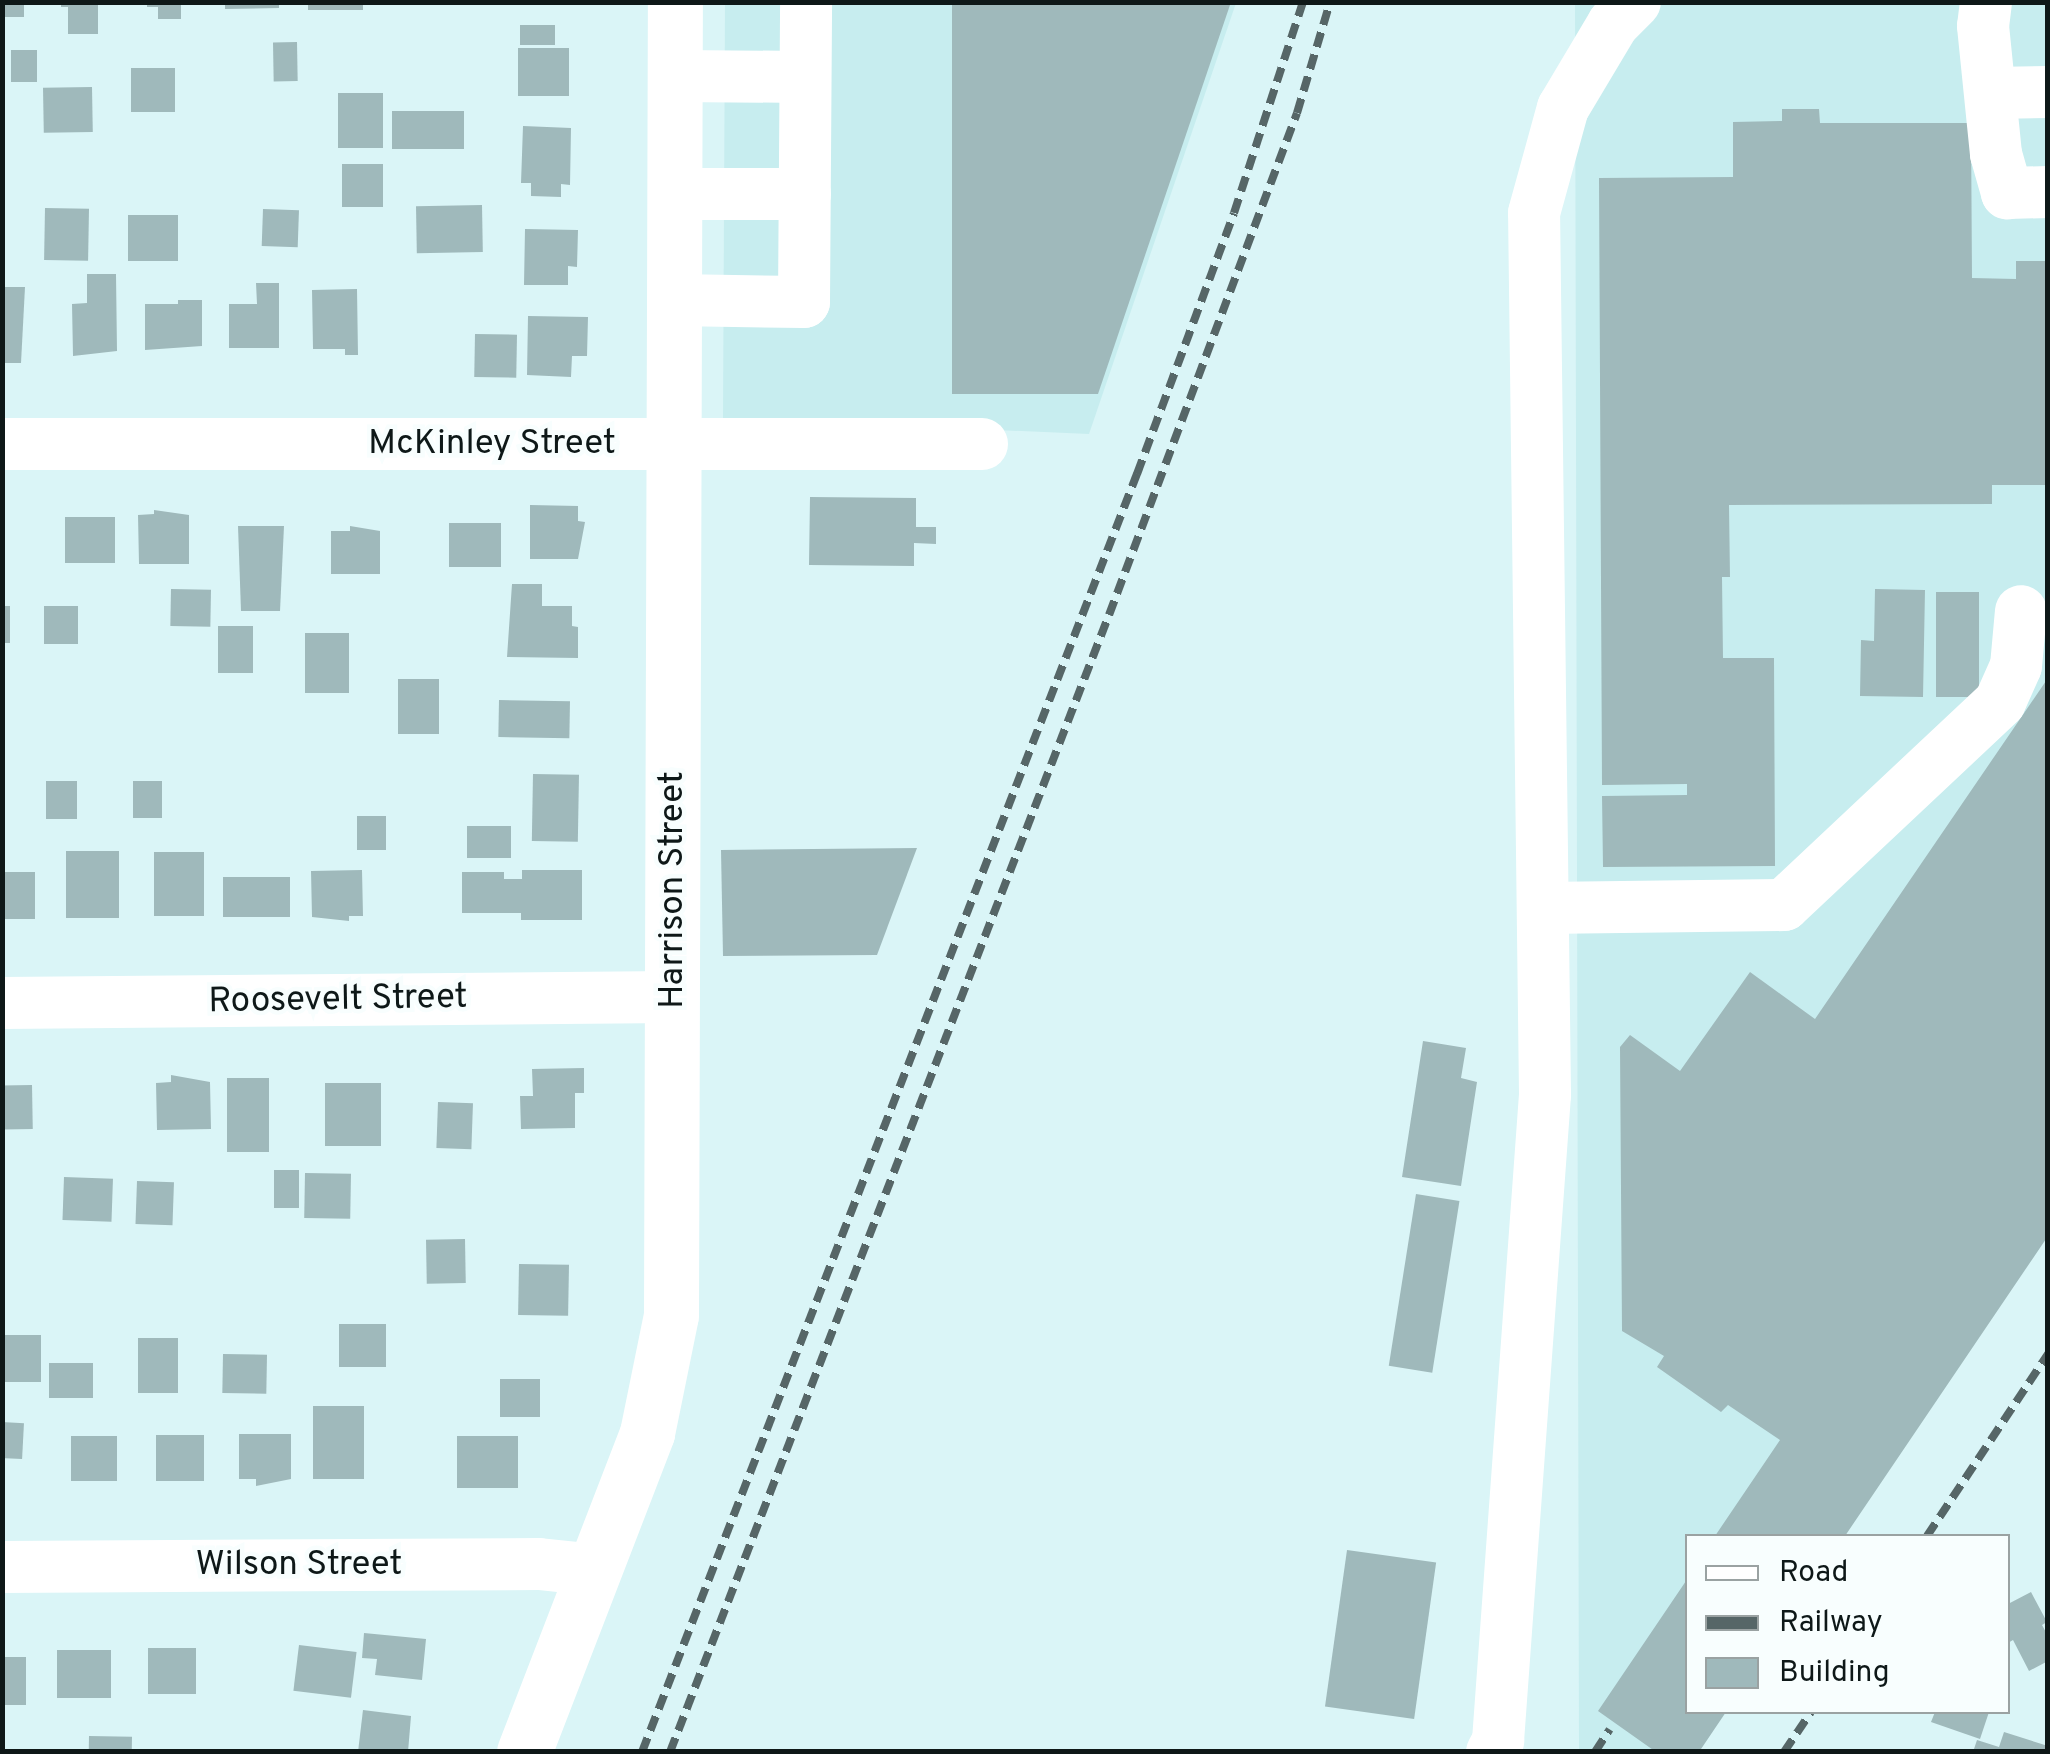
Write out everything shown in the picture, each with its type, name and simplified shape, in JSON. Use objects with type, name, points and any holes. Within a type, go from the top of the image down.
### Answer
[{"type":"main road","name":"Harrison Street","points":[[524,1752],[647,1433],[672,1316],[674,2]]},
{"type":"street","points":[[674,300],[804,302],[806,2]]},
{"type":"street","points":[[1492,1752],[1498,1741],[1545,1096],[1534,214],[1562,108],[1613,24],[1634,2]]},
{"type":"street","points":[[1986,2],[1983,26],[1996,154],[2007,193],[2048,192]]},
{"type":"street","points":[[674,76],[805,77]]},
{"type":"street","points":[[1992,93],[2048,92]]},
{"type":"street","points":[[674,194],[805,194]]},
{"type":"street","name":"McKinley Street","points":[[2,444],[982,444]]},
{"type":"street","points":[[1542,908],[1784,905],[2000,702],[2016,666],[2021,611]]},
{"type":"street","name":"Roosevelt Street","points":[[2,1003],[673,997]]},
{"type":"street","name":"Wilson Street","points":[[2,1567],[540,1564],[595,1570]]},
{"type":"shaded area","points":[[725,3],[1236,3],[1089,434],[723,418]]},
{"type":"shaded area","points":[[1575,3],[2047,3],[2047,1229],[1837,1534],[1685,1534],[1685,1714],[1715,1714],[1688,1751],[1579,1751]]},
{"type":"building","points":[[2,2],[24,2],[24,17],[2,17]]},
{"type":"building","points":[[61,2],[98,2],[98,34],[68,34],[68,7],[61,7]]},
{"type":"building","points":[[147,2],[181,2],[181,19],[158,19],[158,7],[147,7]]},
{"type":"building","points":[[225,2],[279,2],[279,8],[225,9]]},
{"type":"building","points":[[308,2],[363,2],[363,10],[308,10]]},
{"type":"building","points":[[952,2],[1231,2],[1098,394],[952,394]]},
{"type":"building","points":[[520,25],[555,25],[555,45],[520,45]]},
{"type":"building","points":[[273,42],[297,42],[298,81],[274,81]]},
{"type":"building","points":[[518,48],[569,48],[569,96],[518,96]]},
{"type":"building","points":[[11,50],[37,50],[37,82],[11,82]]},
{"type":"building","points":[[131,68],[175,68],[175,112],[131,112]]},
{"type":"building","points":[[92,87],[93,132],[44,133],[43,88]]},
{"type":"building","points":[[338,93],[383,93],[383,148],[338,148]]},
{"type":"building","points":[[1782,109],[1819,109],[1820,123],[1971,123],[1972,278],[2016,279],[2016,261],[2048,261],[2048,485],[1992,485],[1992,504],[1729,505],[1730,577],[1722,577],[1723,658],[1774,658],[1775,866],[1603,867],[1602,796],[1687,795],[1687,784],[1602,785],[1599,178],[1733,177],[1733,122],[1782,121]]},
{"type":"building","points":[[392,111],[464,111],[464,149],[392,149]]},
{"type":"building","points":[[523,126],[571,128],[570,185],[561,184],[561,197],[531,196],[531,183],[521,183]]},
{"type":"building","points":[[342,164],[383,164],[383,207],[342,207]]},
{"type":"building","points":[[482,205],[483,252],[417,253],[416,206]]},
{"type":"building","points":[[45,208],[89,209],[88,261],[44,260]]},
{"type":"building","points":[[263,209],[299,210],[298,247],[262,246]]},
{"type":"building","points":[[128,215],[178,215],[178,261],[128,261]]},
{"type":"building","points":[[525,229],[578,230],[577,267],[568,266],[568,285],[524,285]]},
{"type":"building","points":[[87,274],[116,274],[117,351],[73,356],[72,304],[87,303]]},
{"type":"building","points":[[256,283],[279,283],[279,348],[229,348],[229,304],[257,304]]},
{"type":"building","points":[[2,287],[25,287],[21,363],[2,363]]},
{"type":"building","points":[[357,289],[358,355],[345,355],[345,349],[313,349],[312,290]]},
{"type":"building","points":[[178,300],[202,300],[202,346],[145,350],[145,304],[178,304]]},
{"type":"building","points":[[528,316],[588,317],[587,356],[572,356],[571,377],[527,375]]},
{"type":"building","points":[[475,334],[517,335],[516,378],[474,377]]},
{"type":"building","points":[[810,497],[916,498],[916,527],[936,527],[936,544],[914,543],[914,566],[809,565]]},
{"type":"building","points":[[530,505],[578,506],[578,521],[585,522],[578,559],[530,559]]},
{"type":"building","points":[[154,510],[189,515],[189,564],[139,564],[138,515],[154,514]]},
{"type":"building","points":[[65,517],[115,517],[115,563],[65,563]]},
{"type":"building","points":[[449,523],[501,523],[501,567],[449,567]]},
{"type":"building","points":[[238,526],[284,526],[280,611],[241,611]]},
{"type":"building","points":[[350,526],[380,531],[380,574],[331,574],[331,531],[350,531]]},
{"type":"building","points":[[512,584],[542,584],[542,606],[572,606],[572,626],[578,627],[578,658],[507,657]]},
{"type":"building","points":[[171,589],[211,590],[210,627],[170,626]]},
{"type":"building","points":[[1875,589],[1925,590],[1923,697],[1860,696],[1861,640],[1874,641]]},
{"type":"building","points":[[1936,592],[1979,592],[1979,697],[1936,697]]},
{"type":"building","points":[[2,606],[10,606],[10,643],[2,643]]},
{"type":"building","points":[[44,606],[78,606],[78,644],[44,644]]},
{"type":"building","points":[[218,626],[253,626],[253,673],[218,673]]},
{"type":"building","points":[[305,633],[349,633],[349,693],[305,693]]},
{"type":"building","points":[[2048,678],[2048,1236],[1846,1534],[1716,1534],[1780,1440],[1728,1405],[1721,1412],[1657,1367],[1664,1356],[1622,1331],[1620,1047],[1630,1035],[1680,1071],[1750,972],[1815,1019]]},
{"type":"building","points":[[398,679],[439,679],[439,734],[398,734]]},
{"type":"building","points":[[499,700],[570,701],[569,738],[498,737]]},
{"type":"building","points":[[533,774],[579,775],[578,842],[532,841]]},
{"type":"building","points":[[46,781],[77,781],[77,819],[46,819]]},
{"type":"building","points":[[133,781],[162,781],[162,818],[133,818]]},
{"type":"building","points":[[357,816],[386,816],[386,850],[357,850]]},
{"type":"building","points":[[467,826],[511,826],[511,858],[467,858]]},
{"type":"building","points":[[917,848],[877,955],[723,956],[721,850]]},
{"type":"building","points":[[66,851],[119,851],[119,918],[66,918]]},
{"type":"building","points":[[154,852],[204,852],[204,916],[154,916]]},
{"type":"building","points":[[362,870],[363,916],[349,916],[349,921],[312,917],[311,871]]},
{"type":"building","points":[[522,870],[582,870],[582,920],[521,920],[521,913],[462,913],[462,872],[504,872],[504,879],[522,879]]},
{"type":"building","points":[[2,872],[35,872],[35,919],[2,919]]},
{"type":"building","points":[[223,877],[290,877],[290,917],[223,917]]},
{"type":"building","points":[[1423,1041],[1466,1048],[1461,1078],[1477,1082],[1461,1186],[1402,1177]]},
{"type":"building","points":[[584,1068],[584,1093],[575,1093],[575,1128],[521,1129],[520,1096],[533,1096],[532,1069]]},
{"type":"building","points":[[171,1075],[210,1082],[211,1129],[157,1130],[156,1083],[171,1082]]},
{"type":"building","points":[[227,1078],[269,1078],[269,1152],[227,1152]]},
{"type":"building","points":[[325,1083],[381,1083],[381,1146],[325,1146]]},
{"type":"building","points":[[32,1085],[33,1129],[3,1130],[2,1086]]},
{"type":"building","points":[[438,1102],[473,1103],[471,1149],[436,1148]]},
{"type":"building","points":[[274,1170],[299,1170],[299,1208],[274,1208]]},
{"type":"building","points":[[305,1173],[351,1174],[350,1219],[304,1218]]},
{"type":"building","points":[[64,1177],[113,1179],[111,1222],[62,1220]]},
{"type":"building","points":[[137,1181],[174,1182],[172,1225],[135,1224]]},
{"type":"building","points":[[1416,1194],[1459,1201],[1432,1373],[1389,1366]]},
{"type":"building","points":[[465,1239],[466,1283],[427,1284],[426,1240]]},
{"type":"building","points":[[519,1264],[569,1265],[568,1316],[518,1315]]},
{"type":"building","points":[[339,1324],[386,1324],[386,1367],[339,1367]]},
{"type":"building","points":[[2,1335],[41,1335],[41,1382],[2,1382]]},
{"type":"building","points":[[138,1338],[178,1338],[178,1393],[138,1393]]},
{"type":"building","points":[[223,1354],[267,1355],[266,1394],[222,1393]]},
{"type":"building","points":[[49,1363],[93,1363],[93,1398],[49,1398]]},
{"type":"building","points":[[500,1379],[540,1379],[540,1417],[500,1417]]},
{"type":"building","points":[[313,1406],[364,1406],[364,1479],[313,1479]]},
{"type":"building","points":[[2,1422],[24,1423],[22,1459],[2,1458]]},
{"type":"building","points":[[239,1434],[291,1434],[291,1479],[256,1486],[256,1479],[239,1479]]},
{"type":"building","points":[[156,1435],[204,1435],[204,1481],[156,1481]]},
{"type":"building","points":[[71,1436],[117,1436],[117,1481],[71,1481]]},
{"type":"building","points":[[457,1436],[518,1436],[518,1488],[457,1488]]},
{"type":"building","points":[[1347,1550],[1436,1563],[1414,1719],[1325,1706]]},
{"type":"building","points":[[1685,1582],[1685,1714],[1725,1714],[1699,1752],[1656,1752],[1598,1711]]},
{"type":"building","points":[[2031,1592],[2047,1622],[2042,1625],[2048,1636],[2048,1661],[2029,1671],[2013,1640],[2010,1642],[2010,1603]]},
{"type":"building","points":[[364,1633],[426,1639],[422,1680],[375,1675],[377,1659],[362,1658]]},
{"type":"building","points":[[299,1645],[357,1652],[351,1698],[293,1691]]},
{"type":"building","points":[[148,1648],[196,1648],[196,1694],[148,1694]]},
{"type":"building","points":[[57,1650],[111,1650],[111,1698],[57,1698]]},
{"type":"building","points":[[2,1657],[26,1657],[26,1705],[2,1705]]},
{"type":"building","points":[[363,1710],[411,1716],[408,1752],[358,1752]]},
{"type":"building","points":[[1934,1714],[1988,1714],[1980,1739],[1931,1722]]},
{"type":"building","points":[[2004,1732],[2048,1746],[2048,1752],[1973,1752],[1977,1740],[1999,1747]]},
{"type":"building","points":[[89,1736],[132,1737],[132,1752],[89,1752]]},
{"type":"railway","points":[[642,1752],[1137,474],[1234,213],[1303,2]]},
{"type":"railway","points":[[670,1752],[1109,615],[1297,113],[1330,2]]},
{"type":"railway","points":[[1928,1534],[2048,1354]]},
{"type":"railway","points":[[1784,1752],[1810,1714]]},
{"type":"railway","points":[[1595,1752],[1610,1729]]}]
